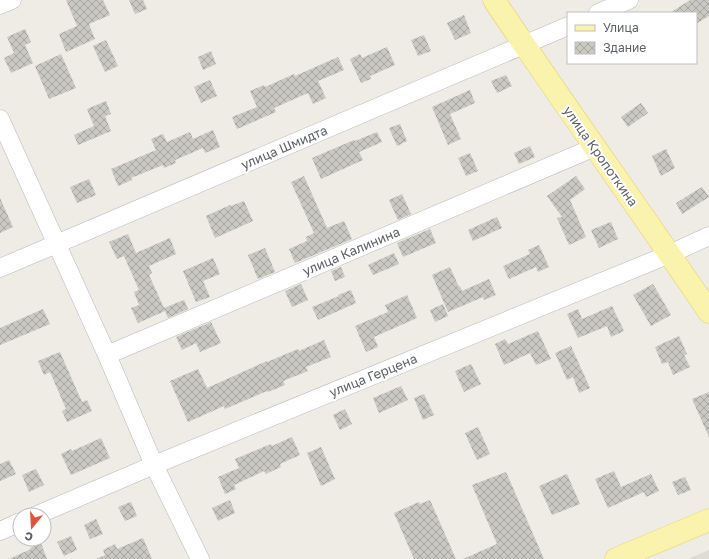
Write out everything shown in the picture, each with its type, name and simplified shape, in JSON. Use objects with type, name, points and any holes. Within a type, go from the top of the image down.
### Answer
[{"type":"main road","name":"улица Кропоткина","points":[[494,0],[709,312]]},
{"type":"main road","points":[[616,559],[709,520]]},
{"type":"street","points":[[0,5],[12,0]]},
{"type":"street","points":[[600,12],[629,0]]},
{"type":"street","name":"улица Шмидта","points":[[0,268],[567,26]]},
{"type":"street","points":[[0,118],[107,355],[154,465],[200,559]]},
{"type":"street","name":"улица Калинина","points":[[107,355],[595,147]]},
{"type":"street","name":"улица Герцена","points":[[52,509],[154,465],[670,254],[709,236]]},
{"type":"street","points":[[0,531],[12,526]]},
{"type":"shaded area","points":[[709,550],[709,559],[688,559]]},
{"type":"building","points":[[66,0],[103,0],[110,15],[89,24],[95,39],[66,52],[59,34],[77,26]]},
{"type":"building","points":[[129,0],[143,0],[147,9],[135,14]]},
{"type":"building","points":[[690,0],[709,0],[709,16],[697,23],[697,12],[672,12]]},
{"type":"building","points":[[464,15],[471,33],[455,40],[447,23]]},
{"type":"building","points":[[25,29],[31,42],[25,45],[33,63],[11,73],[4,58],[14,53],[7,37]]},
{"type":"building","points":[[424,35],[431,51],[418,56],[411,40]]},
{"type":"building","points":[[106,40],[118,66],[105,72],[93,46]]},
{"type":"building","points":[[387,47],[395,65],[370,76],[371,79],[361,83],[350,59],[360,54],[362,58]]},
{"type":"building","points":[[211,51],[216,64],[203,70],[198,57]]},
{"type":"building","points":[[61,54],[76,88],[49,99],[35,66]]},
{"type":"building","points":[[338,57],[344,70],[318,81],[326,98],[313,104],[308,93],[274,108],[276,112],[237,129],[232,117],[257,107],[250,91],[264,85],[265,87],[294,74],[295,76]]},
{"type":"building","points":[[506,75],[512,86],[497,93],[491,81]]},
{"type":"building","points":[[210,80],[217,96],[201,103],[194,87]]},
{"type":"building","points":[[470,90],[475,103],[450,114],[461,139],[448,145],[432,107]]},
{"type":"building","points":[[106,101],[111,114],[105,116],[111,131],[78,145],[74,135],[94,126],[87,109]]},
{"type":"building","points":[[641,103],[648,113],[628,127],[621,117]]},
{"type":"building","points":[[400,124],[407,141],[397,146],[389,128]]},
{"type":"building","points":[[213,130],[220,147],[205,153],[203,148],[175,160],[176,163],[164,168],[163,165],[131,178],[132,180],[118,186],[111,169],[156,150],[151,139],[163,134],[167,142],[190,132],[193,139]]},
{"type":"building","points":[[377,132],[382,142],[359,152],[363,160],[321,179],[312,158]]},
{"type":"building","points":[[530,146],[535,157],[519,164],[514,153]]},
{"type":"building","points":[[666,149],[675,168],[661,176],[652,156]]},
{"type":"building","points":[[470,153],[478,171],[466,176],[458,158]]},
{"type":"building","points":[[304,176],[327,228],[344,221],[352,239],[295,263],[289,249],[307,241],[306,237],[314,233],[291,182]]},
{"type":"building","points":[[576,176],[585,189],[570,200],[586,237],[569,245],[557,218],[562,217],[547,196]]},
{"type":"building","points":[[89,179],[96,195],[77,203],[70,187]]},
{"type":"building","points":[[702,187],[709,197],[682,214],[676,203]]},
{"type":"building","points":[[402,194],[411,214],[398,220],[389,200]]},
{"type":"building","points":[[0,198],[13,227],[0,233]]},
{"type":"building","points":[[244,201],[253,221],[215,238],[206,216],[230,205],[231,206]]},
{"type":"building","points":[[497,217],[502,228],[473,241],[468,230]]},
{"type":"building","points":[[611,222],[618,239],[599,248],[591,230]]},
{"type":"building","points":[[430,229],[436,243],[403,257],[397,243]]},
{"type":"building","points":[[128,234],[136,253],[170,238],[176,254],[149,266],[152,273],[149,275],[164,308],[184,300],[188,309],[168,318],[165,311],[138,323],[131,308],[139,305],[134,292],[139,290],[124,256],[117,259],[109,242]]},
{"type":"building","points":[[539,245],[549,267],[538,272],[536,267],[509,279],[503,266],[530,254],[528,250]]},
{"type":"building","points":[[265,248],[275,272],[258,279],[248,255]]},
{"type":"building","points":[[394,253],[399,264],[373,275],[368,265]]},
{"type":"building","points":[[213,258],[220,274],[203,281],[210,297],[196,302],[183,271]]},
{"type":"building","points":[[341,267],[345,277],[335,281],[331,271]]},
{"type":"building","points":[[450,267],[462,291],[489,279],[496,295],[484,300],[483,297],[448,312],[432,275]]},
{"type":"building","points":[[301,284],[308,300],[292,307],[285,291]]},
{"type":"building","points":[[653,284],[671,315],[651,326],[633,295]]},
{"type":"building","points":[[351,290],[356,303],[318,320],[312,307]]},
{"type":"building","points":[[407,295],[417,318],[374,337],[378,347],[366,352],[355,326],[388,312],[385,305]]},
{"type":"building","points":[[443,304],[448,316],[435,322],[430,310]]},
{"type":"building","points":[[612,306],[624,331],[611,337],[607,326],[578,338],[567,314],[578,309],[582,319]]},
{"type":"building","points":[[43,309],[50,324],[0,345],[0,328]]},
{"type":"building","points":[[211,322],[221,343],[200,352],[196,343],[182,350],[176,337]]},
{"type":"building","points":[[538,331],[551,359],[536,365],[530,353],[504,365],[495,344],[505,339],[508,344]]},
{"type":"building","points":[[679,336],[687,354],[684,355],[690,367],[673,375],[668,362],[662,364],[655,347]]},
{"type":"building","points":[[324,340],[331,357],[306,367],[308,371],[283,381],[285,385],[225,409],[224,406],[188,422],[170,381],[198,369],[207,388],[267,361],[298,349],[299,351]]},
{"type":"building","points":[[571,346],[590,388],[579,393],[573,377],[567,380],[555,353]]},
{"type":"building","points":[[60,352],[82,402],[87,400],[92,411],[67,422],[62,411],[66,409],[50,372],[44,375],[38,361]]},
{"type":"building","points":[[471,364],[481,384],[464,392],[455,371]]},
{"type":"building","points":[[401,386],[408,400],[379,413],[373,398]]},
{"type":"building","points":[[709,392],[709,437],[692,399]]},
{"type":"building","points":[[424,394],[434,415],[423,420],[414,398]]},
{"type":"building","points":[[345,409],[352,424],[340,430],[333,415]]},
{"type":"building","points":[[478,427],[490,454],[477,460],[465,433]]},
{"type":"building","points":[[292,437],[300,455],[280,464],[281,467],[266,474],[264,471],[234,485],[236,489],[225,494],[218,477],[239,468],[235,459]]},
{"type":"building","points":[[101,438],[110,458],[71,475],[61,454],[71,449],[72,451]]},
{"type":"building","points":[[321,447],[335,479],[321,486],[307,453]]},
{"type":"building","points":[[9,460],[16,474],[0,481],[0,464]]},
{"type":"building","points":[[36,469],[44,485],[29,492],[22,475]]},
{"type":"building","points":[[614,471],[621,487],[651,474],[659,491],[646,497],[644,492],[608,508],[595,479]]},
{"type":"building","points":[[506,472],[544,559],[463,559],[497,544],[472,485]]},
{"type":"building","points":[[567,474],[580,504],[552,515],[539,486]]},
{"type":"building","points":[[685,477],[691,490],[678,495],[672,482]]},
{"type":"building","points":[[230,500],[235,513],[218,521],[212,508]]},
{"type":"building","points":[[430,500],[456,559],[414,559],[394,513],[419,502],[420,504]]},
{"type":"building","points":[[131,502],[137,516],[125,521],[118,507]]},
{"type":"building","points":[[96,519],[103,534],[90,539],[84,525]]},
{"type":"building","points":[[71,536],[77,550],[64,556],[57,542]]},
{"type":"building","points":[[143,538],[152,559],[96,559],[105,555],[103,550],[115,544],[117,549]]},
{"type":"building","points":[[42,547],[47,559],[9,559],[31,549],[30,548]]}]
